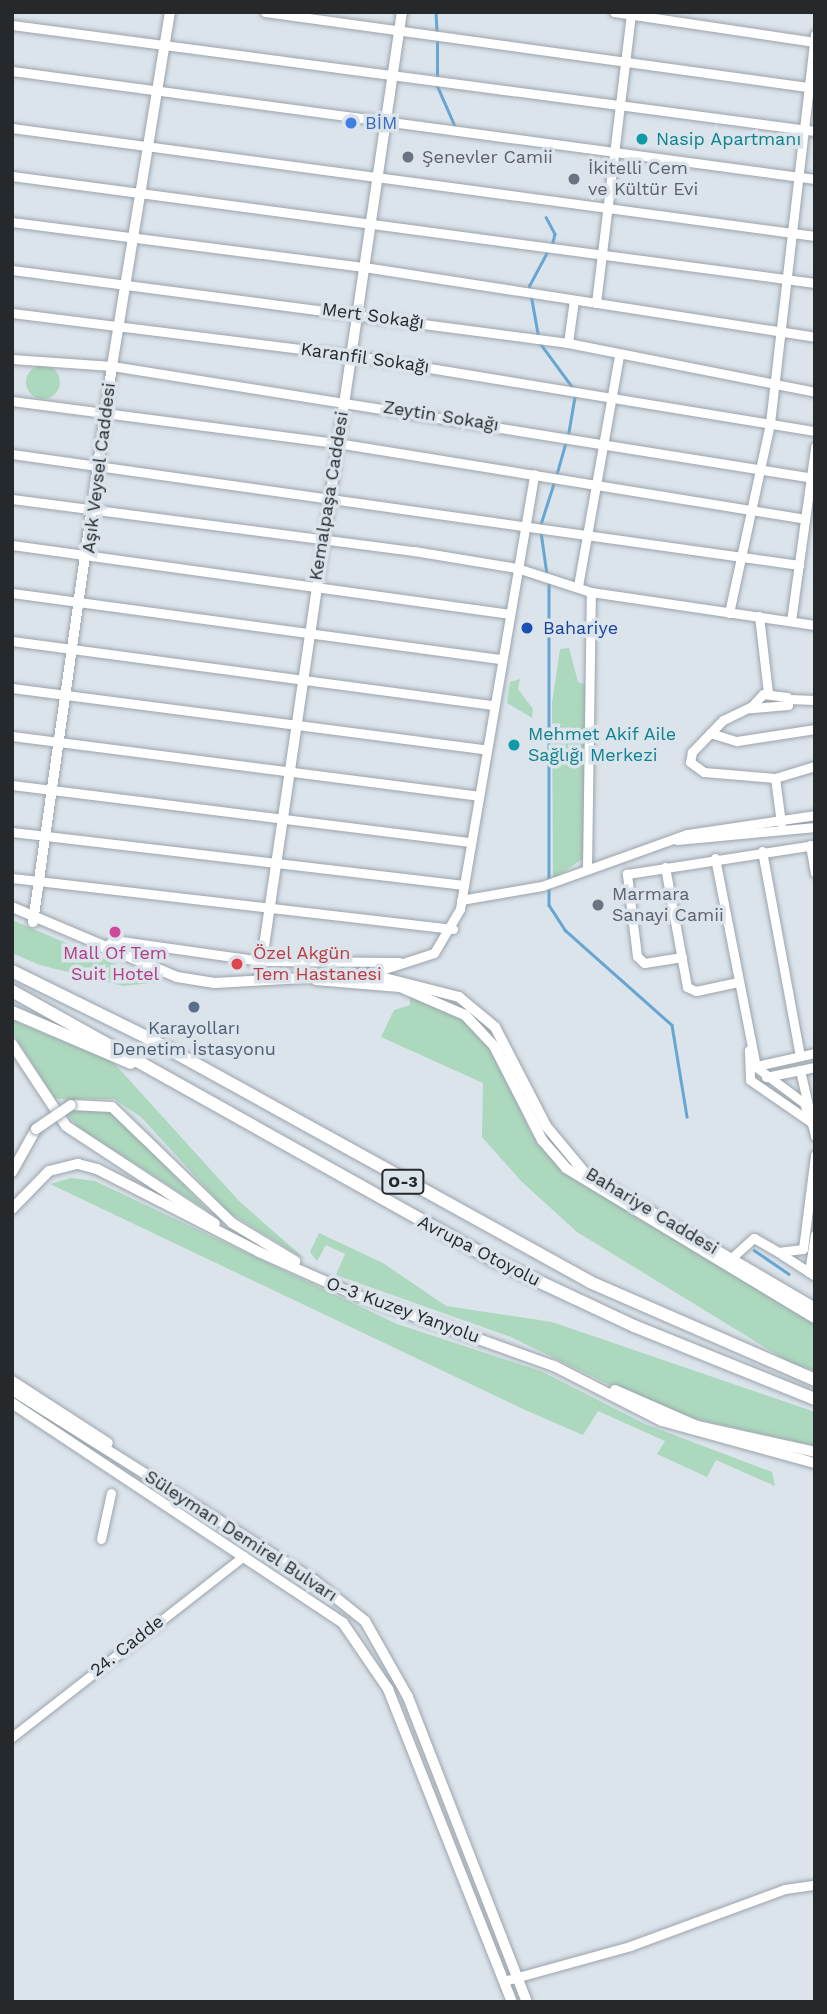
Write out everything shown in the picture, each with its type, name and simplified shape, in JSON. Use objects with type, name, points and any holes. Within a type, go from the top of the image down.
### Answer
[{"type":"highway","name":"Avrupa Otoyolu","points":[[15,972],[163,1046],[567,1270],[796,1374],[815,1380]]},
{"type":"highway","name":"Avrupa Otoyolu","points":[[12,991],[493,1260],[815,1399]]},
{"type":"highway","points":[[12,1012],[216,1104]]},
{"type":"main road","name":"Aşık Veysel Caddesi","points":[[34,922],[42,882],[118,325],[170,12]]},
{"type":"main road","name":"Kemalpaşa Caddesi","points":[[259,980],[328,495],[402,12]]},
{"type":"main road","name":"Bahariye Caddesi","points":[[12,907],[34,922],[177,976],[259,980],[369,974],[433,986],[479,1011],[512,1056],[553,1137],[584,1173],[727,1262]]},
{"type":"main road","points":[[12,915],[188,985],[357,980],[442,1001],[477,1025],[494,1046],[542,1140],[566,1168],[727,1262],[815,1318]]},
{"type":"main road","points":[[12,1044],[52,1110],[76,1135],[259,1252]]},
{"type":"main road","name":"O-3 Kuzey Yanyolu","points":[[12,1172],[36,1129],[71,1105],[112,1107],[232,1223],[314,1271],[556,1360],[680,1420],[815,1452]]},
{"type":"main road","name":"O-3 Kuzey Yanyolu","points":[[12,1209],[50,1171],[78,1164],[259,1252],[358,1296],[554,1366],[662,1422],[815,1463]]},
{"type":"main road","points":[[727,1262],[815,1308]]},
{"type":"main road","points":[[12,1381],[146,1473]]},
{"type":"main road","name":"Süleyman Demirel Bulvarı","points":[[12,1390],[315,1581],[376,1637],[408,1697],[527,2002]]},
{"type":"main road","name":"Süleyman Demirel Bulvarı","points":[[12,1403],[335,1616],[374,1662],[512,2002]]},
{"type":"street","points":[[265,12],[811,87]]},
{"type":"street","points":[[614,12],[814,41]]},
{"type":"street","points":[[596,303],[617,105],[631,13]]},
{"type":"street","points":[[12,25],[815,131]]},
{"type":"street","points":[[729,613],[754,514],[770,424],[794,177],[811,87],[815,35]]},
{"type":"street","points":[[12,71],[386,120],[612,154],[815,179]]},
{"type":"street","points":[[12,128],[815,236]]},
{"type":"street","points":[[12,176],[815,283]]},
{"type":"street","points":[[12,222],[364,267],[815,337]]},
{"type":"street","name":"Mert Sokağı","points":[[12,270],[357,313],[568,343],[773,386],[815,392]]},
{"type":"street","points":[[568,343],[574,300]]},
{"type":"street","name":"Karanfil Sokağı","points":[[12,313],[350,355],[570,388],[815,431]]},
{"type":"street","points":[[578,586],[619,355]]},
{"type":"street","name":"Zeytin Sokağı","points":[[12,359],[112,366],[567,436],[807,477]]},
{"type":"street","points":[[12,401],[337,443],[534,474],[754,514],[804,519]]},
{"type":"street","points":[[791,621],[807,477],[815,447]]},
{"type":"street","points":[[12,454],[328,495],[524,527],[586,533],[799,565]]},
{"type":"street","points":[[369,974],[413,962],[434,953],[453,929],[464,885],[484,748],[534,474]]},
{"type":"street","points":[[12,499],[323,538],[517,568],[549,581],[578,586],[592,592],[815,625]]},
{"type":"street","points":[[12,545],[316,585],[510,614]]},
{"type":"street","points":[[587,869],[592,592]]},
{"type":"street","points":[[12,593],[502,659]]},
{"type":"street","points":[[760,617],[768,693]]},
{"type":"street","points":[[12,641],[493,705]]},
{"type":"street","points":[[12,688],[68,693],[295,726],[484,748]]},
{"type":"street","points":[[768,693],[789,699],[815,700]]},
{"type":"street","points":[[768,693],[710,733],[692,752],[693,767],[775,778],[815,766]]},
{"type":"street","points":[[750,707],[774,711],[789,699]]},
{"type":"street","points":[[710,733],[747,741],[815,729]]},
{"type":"street","points":[[12,736],[478,796]]},
{"type":"street","points":[[775,778],[783,832]]},
{"type":"street","points":[[12,785],[470,842]]},
{"type":"street","points":[[461,900],[541,886],[677,840],[781,819],[815,815]]},
{"type":"street","points":[[677,840],[815,827]]},
{"type":"street","points":[[12,832],[275,866],[464,885]]},
{"type":"street","points":[[682,957],[643,963],[637,956],[627,874],[715,858],[812,845],[815,873]]},
{"type":"street","points":[[762,851],[800,1056]]},
{"type":"street","points":[[715,858],[749,1038],[752,1067],[750,1080]]},
{"type":"street","points":[[665,867],[687,987],[696,992],[738,982]]},
{"type":"street","points":[[12,878],[269,911],[453,929]]},
{"type":"street","points":[[104,948],[114,940],[262,961],[413,962]]},
{"type":"street","points":[[752,1067],[815,1053]]},
{"type":"street","points":[[752,1067],[803,1103],[815,1136]]},
{"type":"street","points":[[750,1080],[815,1067]]},
{"type":"street","points":[[800,1070],[811,1123]]},
{"type":"street","points":[[750,1080],[811,1123]]},
{"type":"street","points":[[813,1274],[812,1188],[815,1155]]},
{"type":"street","points":[[778,1252],[803,1249],[813,1232]]},
{"type":"street","points":[[727,1262],[754,1238],[813,1274]]},
{"type":"street","points":[[102,1539],[111,1493]]},
{"type":"street","name":"24. Cadde","points":[[12,1737],[244,1556]]},
{"type":"street","points":[[504,1980],[630,1946],[785,1889],[815,1885]]},
{"type":"green space","points":[[43,365],[55,370],[60,382],[55,394],[43,399],[31,394],[26,382],[31,370]]},
{"type":"green space","points":[[569,648],[578,682],[586,685],[584,858],[553,879],[552,703],[560,649]]},
{"type":"green space","points":[[520,679],[518,689],[533,709],[532,718],[507,703],[510,682]]},
{"type":"green space","points":[[12,920],[160,982],[123,986],[40,965],[12,953]]},
{"type":"green space","points":[[410,989],[468,1007],[489,1026],[530,1132],[557,1165],[815,1322],[815,1371],[789,1362],[577,1232],[521,1181],[482,1137],[483,1083],[381,1037],[394,1010],[410,1005]]},
{"type":"green space","points":[[12,1020],[113,1062],[239,1201],[306,1260],[227,1211],[141,1117],[114,1099],[55,1099],[12,1032]]},
{"type":"green space","points":[[86,1108],[114,1113],[210,1212],[78,1127],[67,1114]]},
{"type":"green space","points":[[71,1178],[95,1181],[397,1324],[541,1371],[645,1424],[772,1472],[775,1486],[716,1460],[707,1477],[657,1454],[665,1441],[598,1411],[583,1435],[523,1409],[50,1184]]},
{"type":"green space","points":[[319,1233],[383,1263],[446,1306],[552,1322],[815,1412],[815,1446],[665,1412],[511,1337],[336,1275],[345,1254],[326,1245],[317,1261],[310,1252]]},
{"type":"waterway","points":[[436,12],[437,33]]},
{"type":"waterway","points":[[437,40],[437,78]]},
{"type":"waterway","points":[[437,85],[455,126]]},
{"type":"waterway","points":[[546,217],[555,234],[552,246]]},
{"type":"waterway","points":[[538,336],[529,286],[548,251]]},
{"type":"waterway","points":[[540,343],[573,388]]},
{"type":"waterway","points":[[568,435],[575,394]]},
{"type":"waterway","points":[[556,476],[566,442]]},
{"type":"waterway","points":[[540,526],[554,482]]},
{"type":"waterway","points":[[541,532],[547,574]]},
{"type":"waterway","points":[[549,580],[549,905],[565,930],[672,1025],[687,1117]]},
{"type":"waterway","points":[[754,1250],[789,1274]]},
{"type":"place","name":"BİM","points":[[351,123]]},
{"type":"place","name":"Nasip Apartmanı","points":[[642,139]]},
{"type":"place","name":"Şenevler Camii","points":[[408,157]]},
{"type":"place","name":"İkitelli Cem ve Kültür Evi","points":[[574,179]]},
{"type":"place","name":"Bahariye","points":[[527,628]]},
{"type":"place","name":"Mehmet Akif Aile Sağlığı Merkezi","points":[[514,745]]},
{"type":"place","name":"Marmara Sanayi Camii","points":[[598,905]]},
{"type":"place","name":"Mall Of Tem Suit Hotel","points":[[115,932]]},
{"type":"place","name":"Özel Akgün Tem Hastanesi","points":[[237,964]]},
{"type":"place","name":"Karayolları Denetim İstasyonu","points":[[194,1007]]}]
